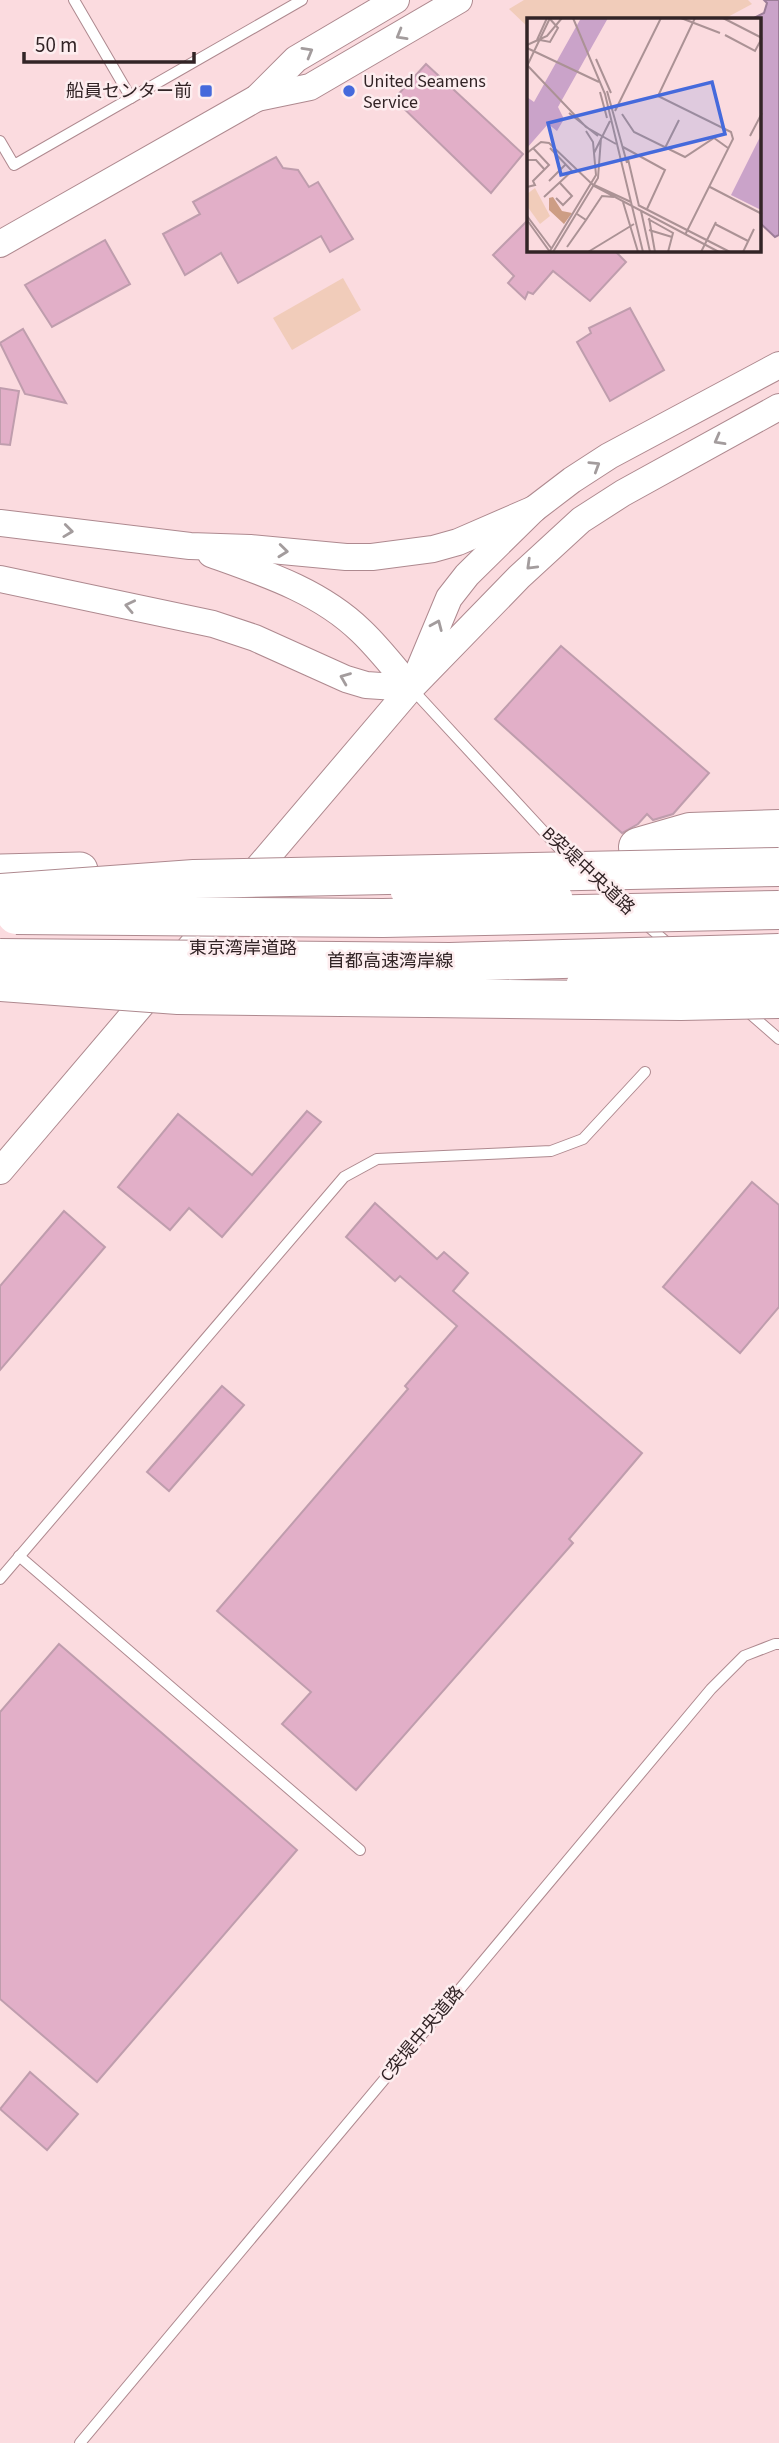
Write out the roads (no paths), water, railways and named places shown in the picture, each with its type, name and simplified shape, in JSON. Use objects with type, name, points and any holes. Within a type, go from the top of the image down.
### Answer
[{"type":"highway","points":[[638,847],[690,832],[779,829]]},
{"type":"highway","points":[[0,872],[779,843]]},
{"type":"highway","points":[[0,893],[194,879],[779,867]]},
{"type":"highway","points":[[83,870],[779,911]]},
{"type":"highway","points":[[0,914],[383,918],[779,911]]},
{"type":"highway","name":"東京湾岸道路","points":[[0,926],[383,930],[779,924]]},
{"type":"highway","name":"東京湾岸道路","points":[[0,945],[520,949],[779,942]]},
{"type":"highway","name":"首都高速湾岸線","points":[[0,958],[450,962],[779,953]]},
{"type":"highway","points":[[184,1014],[779,970]]},
{"type":"highway","points":[[0,982],[178,995],[668,1001],[779,999]]},
{"type":"highway","points":[[0,1001],[184,1014],[484,1022],[620,1022],[779,1014]]},
{"type":"street","points":[[0,244],[257,97],[296,59],[396,0]]},
{"type":"street","points":[[257,97],[310,87],[459,0]]},
{"type":"street","points":[[411,688],[449,598],[467,575],[534,509],[609,456],[779,365]]},
{"type":"street","points":[[0,1171],[411,688],[519,577],[582,520],[623,493],[779,407]]},
{"type":"street","points":[[0,523],[190,546],[250,548],[346,557],[391,555],[433,549],[458,542],[534,509]]},
{"type":"street","points":[[190,546],[284,581],[313,596],[360,630],[411,688]]},
{"type":"street","points":[[0,579],[213,624],[255,638],[366,685],[411,688]]},
{"type":"lane","points":[[74,0],[131,98]]},
{"type":"lane","points":[[0,141],[14,165],[302,0]]},
{"type":"lane","name":"B突堤中央道路","points":[[411,688],[557,846],[596,881]]},
{"type":"lane","name":"B突堤中央道路","points":[[615,898],[779,1039]]},
{"type":"lane","points":[[0,1578],[344,1177],[377,1159],[551,1151],[583,1139],[645,1072]]},
{"type":"lane","points":[[19,1556],[360,1850]]},
{"type":"lane","name":"C突堤中央道路","points":[[80,2443],[711,1689],[744,1656],[779,1644]]},
{"type":"place","name":"船員センター前","points":[[206,91]]},
{"type":"place","name":"United Seamens Service","points":[[349,91]]}]
